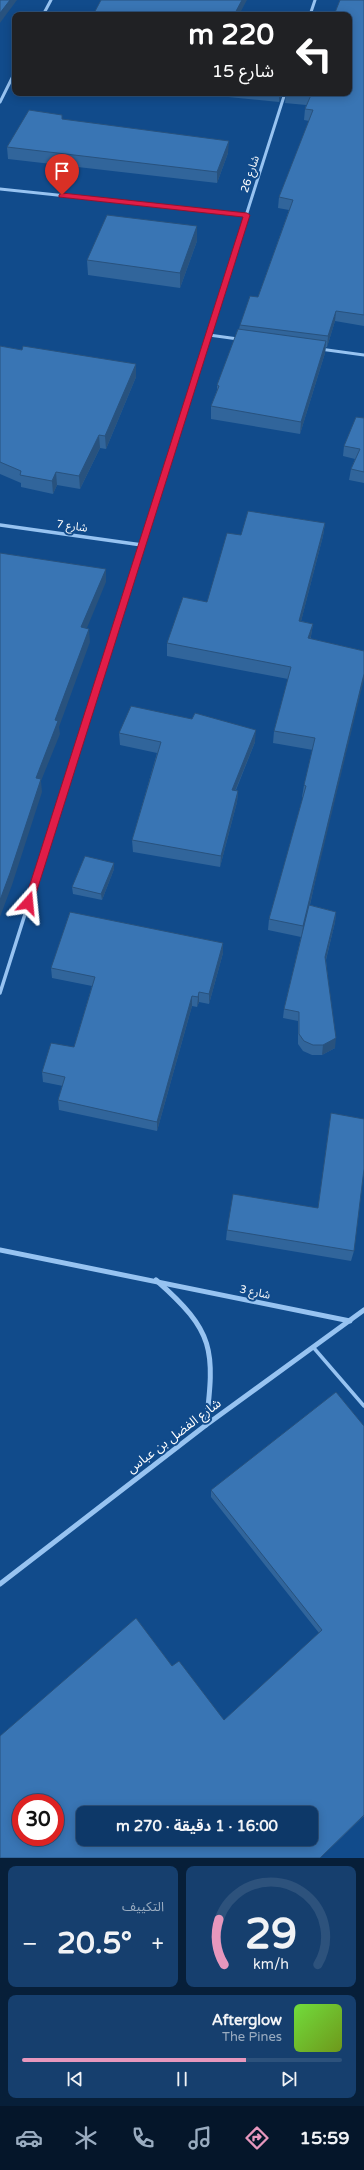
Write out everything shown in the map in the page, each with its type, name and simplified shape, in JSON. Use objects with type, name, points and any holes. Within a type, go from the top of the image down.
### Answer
[{"type":"street","points":[[44,12],[50,0]]},
{"type":"street","points":[[311,12],[315,0]]},
{"type":"street","points":[[0,102],[12,78]]},
{"type":"street","name":"شارع 26","points":[[0,993],[284,96]]},
{"type":"street","points":[[0,188],[247,215]]},
{"type":"street","points":[[209,335],[240,339]]},
{"type":"street","points":[[317,349],[364,355]]},
{"type":"street","name":"شارع 7","points":[[0,525],[142,546]]},
{"type":"street","name":"شارع 3","points":[[0,1250],[156,1280],[350,1321]]},
{"type":"street","name":"شارع 3","points":[[156,1280],[183,1302],[196,1319],[206,1337],[212,1357],[212,1379],[206,1425]]},
{"type":"street","name":"شارع الفضل بن عباس","points":[[0,1584],[206,1425],[364,1310]]},
{"type":"lane","points":[[313,1347],[364,1406]]},
{"type":"building","points":[[0,0],[10,0],[0,13]]},
{"type":"building","points":[[101,0],[242,0],[236,12],[95,12]]},
{"type":"building","points":[[340,0],[364,0],[364,315],[336,311],[328,336],[240,325],[250,296],[258,297],[293,200],[279,197],[313,110],[305,109],[311,96],[352,96],[352,12],[335,12]]},
{"type":"building","points":[[29,110],[62,115],[62,119],[229,141],[217,172],[7,147]]},
{"type":"building","points":[[107,215],[197,226],[180,273],[87,260]]},
{"type":"building","points":[[238,329],[326,341],[301,422],[211,406],[219,386],[217,385]]},
{"type":"building","points":[[0,346],[22,350],[23,346],[136,364],[105,436],[99,435],[79,476],[56,472],[52,481],[20,475],[21,471],[0,462]]},
{"type":"building","points":[[356,417],[364,418],[364,472],[351,469],[360,449],[344,446]]},
{"type":"building","points":[[248,511],[325,523],[299,621],[313,624],[308,638],[364,651],[364,674],[303,926],[269,919],[306,786],[304,785],[315,738],[274,731],[291,667],[167,643],[183,597],[207,602],[227,533],[241,535]]},
{"type":"building","points":[[0,553],[106,569],[81,627],[89,629],[55,720],[58,721],[36,778],[41,779],[0,900]]},
{"type":"building","points":[[131,706],[192,719],[195,713],[256,730],[232,790],[238,791],[221,856],[132,840],[161,742],[119,733]]},
{"type":"building","points":[[85,856],[114,863],[101,894],[72,887]]},
{"type":"building","points":[[309,905],[336,912],[325,957],[336,1038],[323,1045],[313,1045],[304,1041],[299,1034],[299,1012],[284,1009]]},
{"type":"building","points":[[70,912],[223,943],[209,994],[199,992],[198,997],[192,996],[157,1122],[58,1100],[65,1077],[42,1072],[51,1043],[74,1047],[95,977],[51,968]]},
{"type":"building","points":[[331,1113],[364,1119],[364,1169],[354,1251],[227,1230],[233,1194],[318,1208]]},
{"type":"building","points":[[336,1392],[364,1426],[364,1815],[320,1858],[0,1858],[0,1736],[136,1618],[172,1666],[179,1661],[224,1720],[322,1630],[211,1490]]},
{"type":"route","points":[[28,903],[247,215],[62,195]]}]
